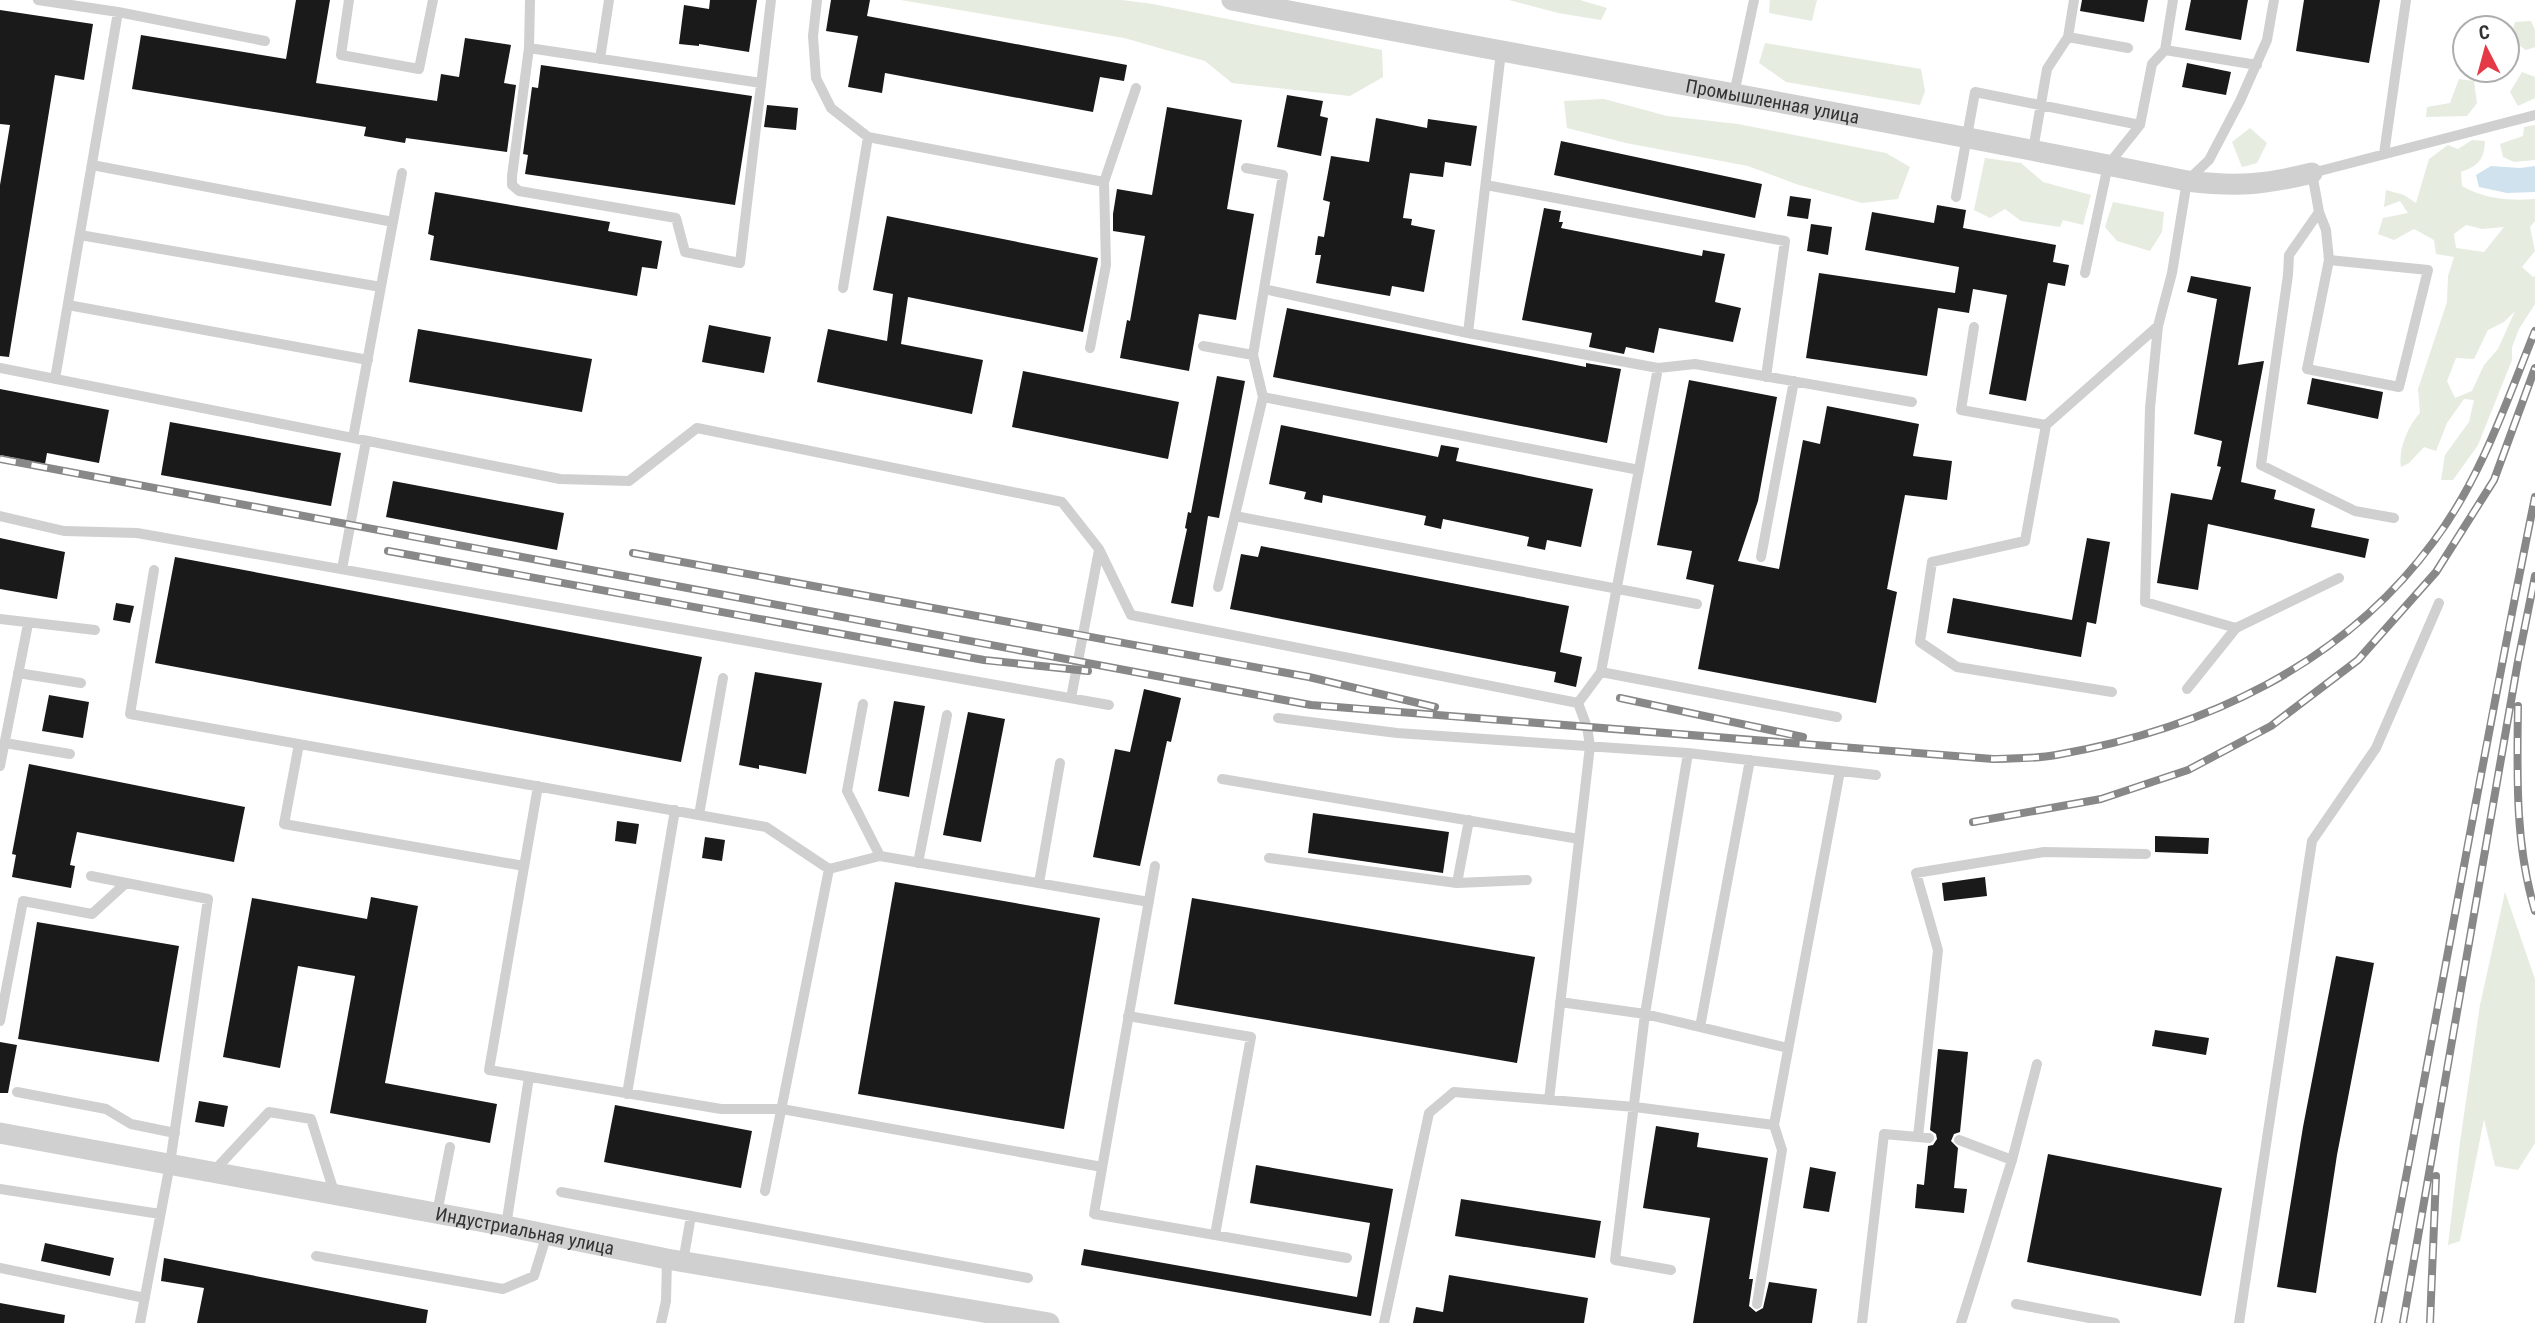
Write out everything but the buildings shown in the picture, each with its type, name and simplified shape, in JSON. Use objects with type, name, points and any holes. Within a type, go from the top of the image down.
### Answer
[{"type":"street","name":"Промышленная улица","points":[[1232,0],[1287,5],[1501,52],[1966,136],[2187,181],[2224,186],[2267,184],[2312,173]]},
{"type":"street","name":"Индустриальная улица","points":[[0,1133],[506,1226],[675,1261],[1049,1323]]},
{"type":"lane","points":[[38,0],[118,12],[265,41]]},
{"type":"lane","points":[[349,0],[341,55],[419,69],[433,0]]},
{"type":"lane","points":[[530,0],[529,48],[513,185],[519,191],[676,218],[685,252],[740,263],[771,0]]},
{"type":"lane","points":[[600,59],[609,0]]},
{"type":"lane","points":[[817,0],[813,36],[816,78],[831,108],[868,136],[1104,182]]},
{"type":"lane","points":[[1734,94],[1754,0]]},
{"type":"lane","points":[[2033,150],[2047,69],[2068,37],[2074,0]]},
{"type":"lane","points":[[2085,273],[2108,165],[2140,125],[2152,64],[2165,50],[2173,0]]},
{"type":"lane","points":[[2236,628],[2145,602],[2150,408],[2158,326],[2172,273],[2187,181],[2209,160],[2240,102],[2267,40],[2274,0]]},
{"type":"lane","points":[[2384,154],[2406,0]]},
{"type":"lane","points":[[55,379],[118,12]]},
{"type":"lane","points":[[2068,37],[2128,48]]},
{"type":"lane","points":[[529,48],[761,83]]},
{"type":"lane","points":[[2165,50],[2257,65]]},
{"type":"lane","points":[[1468,333],[1501,52]]},
{"type":"lane","points":[[1090,348],[1106,265],[1104,182],[1136,88]]},
{"type":"lane","points":[[1956,197],[1975,92],[2140,125]]},
{"type":"lane","points":[[2329,260],[2428,270],[2399,387],[2307,369],[2329,260],[2326,230],[2319,212],[2312,173],[2535,115]]},
{"type":"lane","points":[[843,288],[868,136]]},
{"type":"lane","points":[[92,165],[393,222]]},
{"type":"lane","points":[[1218,587],[1263,397],[1253,355],[1283,175],[1246,168]]},
{"type":"lane","points":[[353,438],[402,173]]},
{"type":"lane","points":[[1486,185],[1785,241],[1766,377]]},
{"type":"lane","points":[[2319,212],[2289,255],[2260,465],[2355,511],[2394,518]]},
{"type":"lane","points":[[80,235],[381,288]]},
{"type":"lane","points":[[1264,289],[1468,333],[1658,368],[1695,364],[1912,402]]},
{"type":"lane","points":[[68,305],[368,360]]},
{"type":"lane","points":[[2112,692],[1958,667],[1920,642],[1932,562],[2025,541],[2046,425],[2158,326]]},
{"type":"lane","points":[[1974,327],[1961,410],[2046,425]]},
{"type":"lane","points":[[1203,346],[1253,355]]},
{"type":"lane","points":[[0,368],[560,479],[629,481],[697,428],[1062,502],[1099,549],[1131,615],[1578,703]]},
{"type":"lane","points":[[1578,703],[1601,672],[1658,368]]},
{"type":"lane","points":[[1761,557],[1794,381]]},
{"type":"lane","points":[[1263,397],[1639,470]]},
{"type":"lane","points":[[342,569],[366,441]]},
{"type":"lane","points":[[0,516],[64,531],[137,533],[1109,705]]},
{"type":"lane","points":[[1235,516],[1697,604]]},
{"type":"lane","points":[[1071,698],[1099,549]]},
{"type":"lane","points":[[154,570],[130,714],[766,827],[829,869],[880,856],[1149,902]]},
{"type":"lane","points":[[2187,689],[2236,628],[2339,578]]},
{"type":"lane","points":[[2239,1323],[2312,841],[2376,748],[2439,603]]},
{"type":"lane","points":[[0,619],[95,630]]},
{"type":"lane","points":[[0,766],[28,624]]},
{"type":"lane","points":[[1601,672],[1837,717]]},
{"type":"lane","points":[[18,673],[81,683]]},
{"type":"lane","points":[[699,815],[723,678]]},
{"type":"lane","points":[[1549,1100],[1590,746],[1587,727],[1578,703]]},
{"type":"lane","points":[[863,704],[847,791],[880,856]]},
{"type":"lane","points":[[918,863],[947,715]]},
{"type":"lane","points":[[1278,719],[1397,733],[1688,753],[1876,775]]},
{"type":"lane","points":[[5,743],[70,754]]},
{"type":"lane","points":[[299,744],[284,824],[524,866]]},
{"type":"lane","points":[[1671,1270],[1615,1261],[1645,1014],[1688,753]]},
{"type":"lane","points":[[1700,1027],[1750,760]]},
{"type":"lane","points":[[1039,883],[1060,763]]},
{"type":"lane","points":[[1758,1304],[1782,1150],[1774,1125],[1840,771]]},
{"type":"lane","points":[[1222,779],[1579,839]]},
{"type":"lane","points":[[538,786],[489,1070],[721,1109],[782,1109],[1102,1167]]},
{"type":"lane","points":[[627,1094],[676,810]]},
{"type":"lane","points":[[1457,883],[1469,820]]},
{"type":"lane","points":[[1862,1323],[1884,1134],[1924,1137],[1938,950],[1916,873],[2044,852],[2146,854]]},
{"type":"lane","points":[[1269,858],[1457,883],[1527,880]]},
{"type":"lane","points":[[1155,866],[1094,1214],[1347,1258]]},
{"type":"lane","points":[[765,1191],[829,869]]},
{"type":"lane","points":[[91,876],[208,899],[175,1133],[140,1323]]},
{"type":"lane","points":[[0,1021],[23,901],[92,914],[126,883]]},
{"type":"lane","points":[[1560,1002],[1645,1014],[1788,1048]]},
{"type":"lane","points":[[1128,1016],[1251,1037],[1215,1235]]},
{"type":"lane","points":[[1961,1323],[2012,1160],[2038,1064]]},
{"type":"lane","points":[[506,1226],[529,1077]]},
{"type":"lane","points":[[18,1092],[106,1109],[131,1125],[175,1133]]},
{"type":"lane","points":[[1384,1323],[1429,1113],[1454,1092],[1635,1107],[1774,1125]]},
{"type":"lane","points":[[213,1172],[269,1112],[311,1119],[335,1195]]},
{"type":"lane","points":[[1959,1140],[2012,1160]]},
{"type":"lane","points":[[437,1213],[450,1147]]},
{"type":"lane","points":[[0,1189],[160,1214]]},
{"type":"lane","points":[[561,1192],[1028,1278]]},
{"type":"lane","points":[[662,1323],[675,1261],[691,1216]]},
{"type":"lane","points":[[316,1256],[503,1289],[534,1276],[547,1234]]},
{"type":"lane","points":[[0,1268],[145,1298]]},
{"type":"lane","points":[[2016,1304],[2115,1323]]},
{"type":"shaded area","points":[[901,0],[1122,0],[1153,4],[1382,50],[1383,77],[1350,96],[1232,83],[1205,61],[1124,38]]},
{"type":"shaded area","points":[[1509,0],[1580,0],[1607,8],[1601,20],[1558,13]]},
{"type":"shaded area","points":[[1770,0],[1817,0],[1812,21],[1769,13]]},
{"type":"shaded area","points":[[2531,21],[2535,30],[2535,47],[2526,50],[2521,47],[2521,22]]},
{"type":"shaded area","points":[[1765,43],[1921,69],[1925,91],[1920,105],[1786,82],[1759,63]]},
{"type":"shaded area","points":[[2521,74],[2535,77],[2535,98],[2518,106],[2510,92],[2515,84],[2521,84]]},
{"type":"shaded area","points":[[2457,84],[2474,84],[2477,103],[2467,116],[2426,117],[2427,107],[2450,103]]},
{"type":"shaded area","points":[[1604,99],[1667,116],[1738,124],[1886,153],[1910,167],[1898,199],[1862,203],[1796,184],[1748,166],[1626,143],[1567,128],[1564,101]]},
{"type":"shaded area","points":[[2535,125],[2535,160],[2514,162],[2503,157],[2500,144],[2523,136],[2524,127]]},
{"type":"shaded area","points":[[2250,128],[2267,143],[2257,163],[2242,167],[2232,142]]},
{"type":"shaded area","points":[[2472,140],[2485,141],[2479,161],[2461,172],[2462,186],[2497,198],[2535,199],[2535,221],[2530,227],[2535,251],[2522,267],[2535,276],[2535,304],[2519,329],[2512,347],[2512,360],[2478,445],[2453,480],[2441,480],[2445,455],[2469,422],[2474,400],[2464,399],[2447,423],[2436,451],[2424,447],[2409,463],[2401,467],[2400,460],[2405,438],[2420,413],[2418,389],[2447,302],[2448,276],[2454,257],[2436,254],[2434,240],[2414,229],[2394,240],[2378,234],[2383,218],[2408,213],[2400,201],[2384,207],[2386,190],[2404,195],[2416,203],[2429,159],[2448,145],[2458,149]],"holes":[[[2466,225],[2482,229],[2504,227],[2484,252],[2456,248],[2454,234]],[[2515,311],[2498,349],[2484,365],[2472,391],[2455,398],[2447,381],[2456,358],[2474,359],[2488,330],[2504,322]]]},
{"type":"shaded area","points":[[1985,158],[2021,163],[2043,182],[2091,195],[2083,225],[2063,220],[2060,227],[2021,221],[2005,209],[1990,218],[1974,210]]},
{"type":"shaded area","points":[[2113,202],[2164,212],[2162,232],[2150,251],[2117,241],[2105,227]]},
{"type":"shaded area","points":[[2505,892],[2535,979],[2535,1143],[2518,1170],[2495,1166],[2484,1119],[2460,1241],[2448,1245],[2480,1005]]},
{"type":"water","points":[[2491,166],[2535,166],[2535,192],[2507,193],[2479,187],[2476,175]]},
{"type":"railway","points":[[0,459],[1311,705],[1993,759],[2033,758],[2111,743],[2165,728],[2217,709],[2266,685],[2313,656],[2357,623],[2398,585],[2451,517],[2479,466],[2535,331]]},
{"type":"railway","points":[[1973,822],[2101,799],[2188,770],[2271,726],[2358,660],[2436,572],[2494,480],[2535,368]]},
{"type":"railway","points":[[2378,1323],[2535,497]]},
{"type":"railway","points":[[388,551],[984,660],[1088,671]]},
{"type":"railway","points":[[633,553],[1309,677],[1435,707]]},
{"type":"railway","points":[[2403,1323],[2535,576]]},
{"type":"railway","points":[[1620,698],[1803,737]]},
{"type":"railway","points":[[2518,706],[2521,835],[2528,886],[2535,911]]},
{"type":"railway","points":[[2430,1323],[2436,1176]]}]
